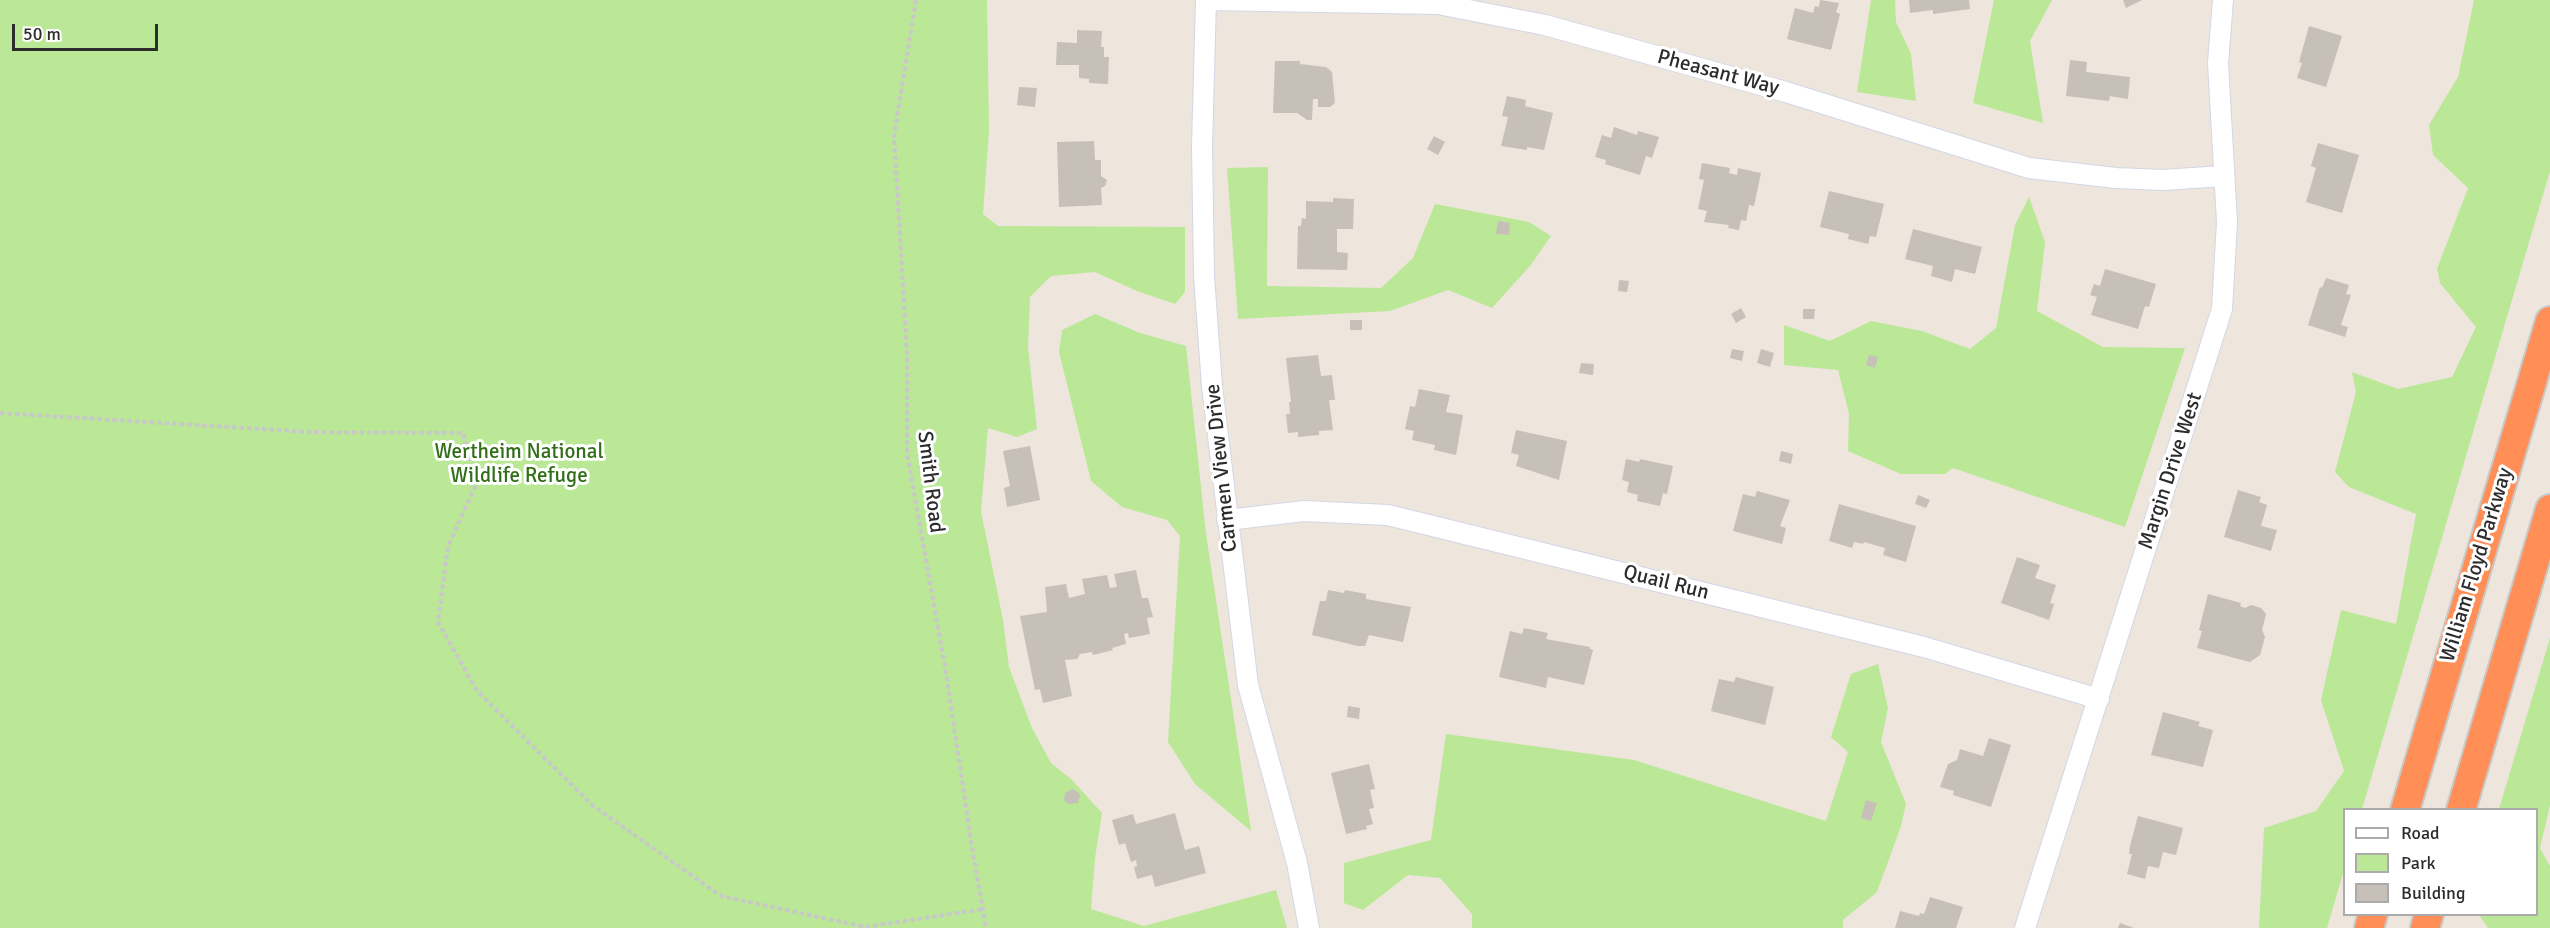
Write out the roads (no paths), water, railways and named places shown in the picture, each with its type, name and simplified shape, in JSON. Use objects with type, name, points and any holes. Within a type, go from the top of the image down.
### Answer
[{"type":"highway","name":"William Floyd Parkway","points":[[2406,808],[2550,321]]},
{"type":"highway","points":[[2462,808],[2550,509]]},
{"type":"street","name":"Pheasant Way","points":[[1206,0],[1448,5],[1545,25],[1763,86],[2029,168],[2116,178],[2163,180],[2223,176]]},
{"type":"street","name":"Carmen View Drive","points":[[1206,0],[1202,147],[1204,276],[1212,386],[1248,685],[1297,863],[1309,928]]},
{"type":"street","name":"Margin Drive West","points":[[2025,928],[2222,309],[2227,222],[2218,63],[2223,0]]},
{"type":"street","name":"Quail Run","points":[[1227,520],[1304,511],[1388,515],[1924,647],[2099,699]]},
{"type":"park label","name":"Wertheim National Wildlife Refuge","points":[[519,464]]}]
